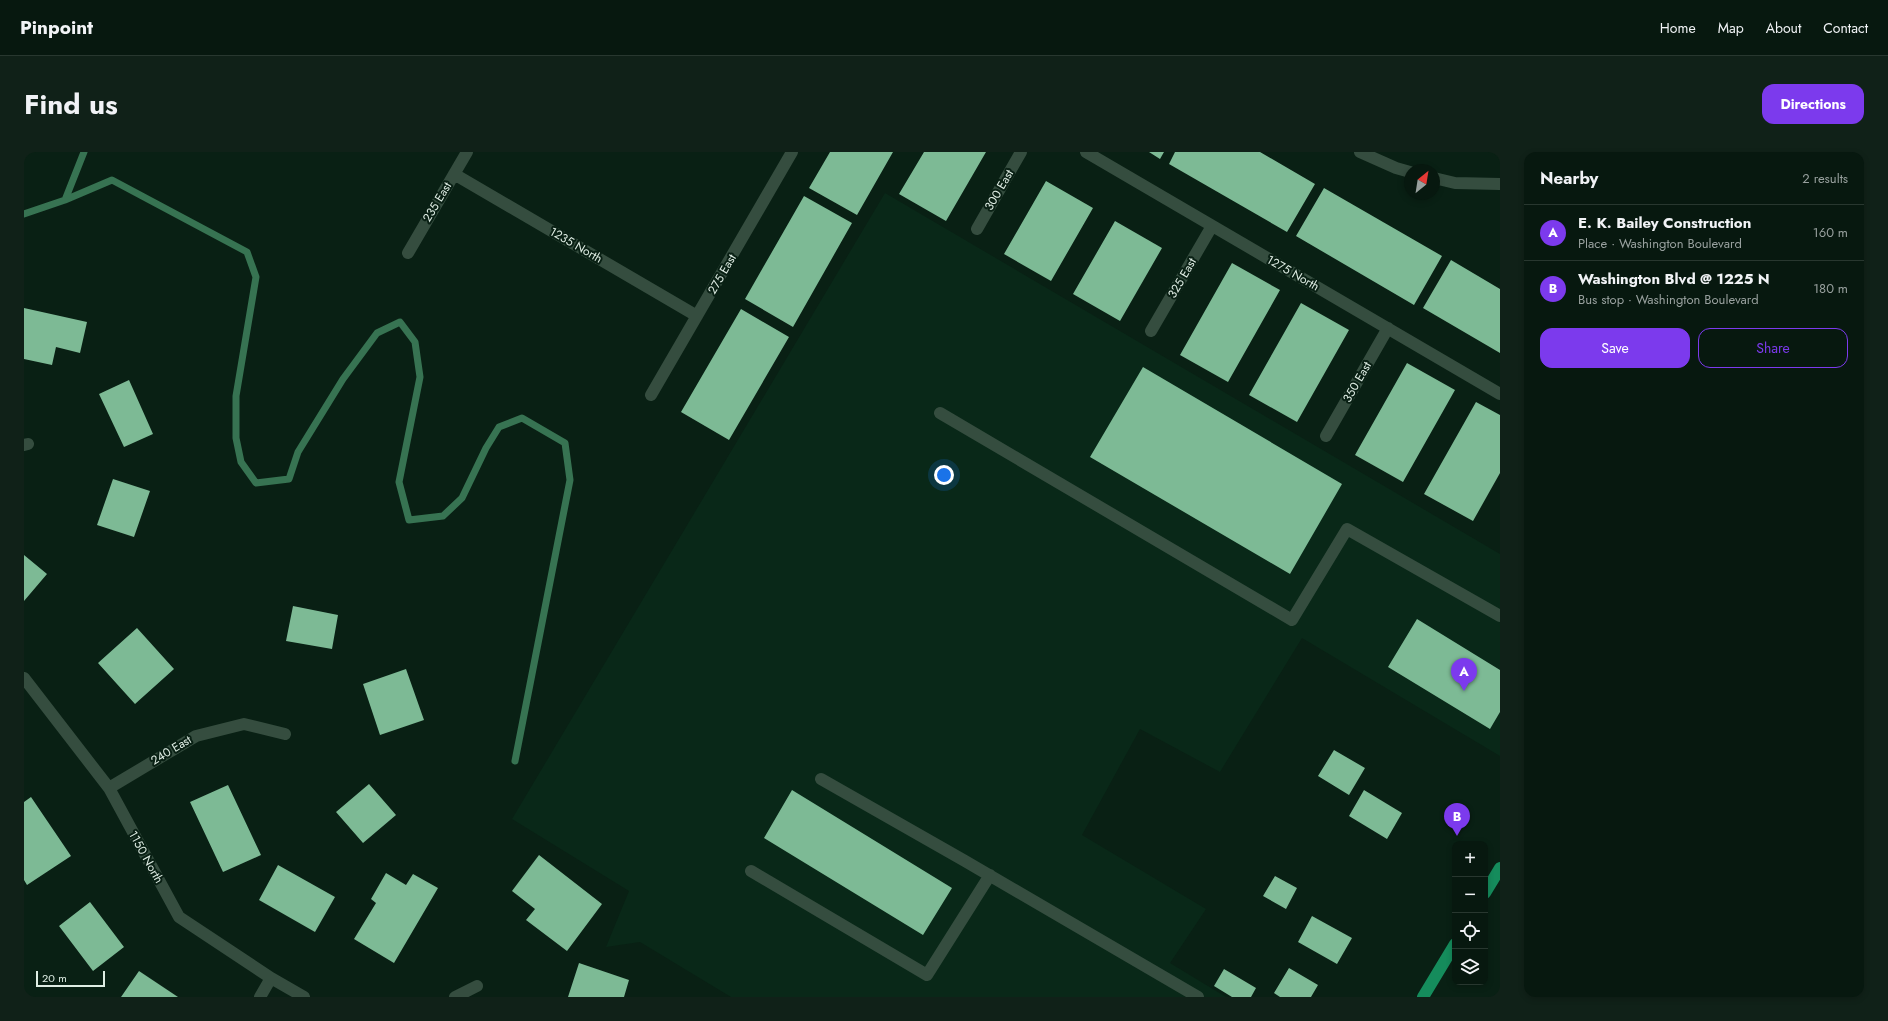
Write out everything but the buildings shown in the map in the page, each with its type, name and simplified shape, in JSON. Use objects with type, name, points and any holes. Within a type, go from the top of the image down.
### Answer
[{"type":"main road","points":[[1488,891],[1496,884],[1500,868]]},
{"type":"main road","points":[[1423,997],[1452,949]]},
{"type":"street","name":"235 East","points":[[408,253],[467,152]]},
{"type":"street","name":"275 East","points":[[651,395],[792,152]]},
{"type":"street","name":"300 East","points":[[977,228],[1021,152]]},
{"type":"street","name":"1275 North","points":[[1086,152],[1500,394]]},
{"type":"street","points":[[1360,152],[1404,170]]},
{"type":"street","name":"1235 North","points":[[454,174],[697,316]]},
{"type":"street","points":[[1440,179],[1455,183],[1500,184]]},
{"type":"street","name":"325 East","points":[[1152,331],[1212,226]]},
{"type":"street","name":"350 East","points":[[1326,436],[1388,328]]},
{"type":"street","points":[[940,413],[1292,620],[1347,529],[1500,616]]},
{"type":"street","name":"1150 North","points":[[24,678],[109,788],[179,917],[271,978],[304,997]]},
{"type":"street","name":"240 East","points":[[109,788],[196,736],[244,724],[285,734]]},
{"type":"street","points":[[821,780],[990,875],[1198,997]]},
{"type":"street","points":[[751,871],[927,975],[990,875]]},
{"type":"street","points":[[260,997],[271,978]]},
{"type":"street","points":[[455,997],[477,986]]},
{"type":"shaded area","points":[[885,193],[1500,554],[1500,756],[1302,638],[1220,772],[1140,729],[1082,835],[1206,909],[1170,963],[1226,997],[731,997],[640,942],[606,947],[629,891],[512,819]]},
{"type":"waterway","points":[[24,214],[65,200],[84,152]]},
{"type":"waterway","points":[[65,200],[112,180],[247,252],[256,277],[236,396],[236,438],[241,462],[256,483],[289,479],[298,452],[343,379],[377,333],[400,322],[415,342],[420,377],[399,482],[409,520],[443,516],[462,498],[486,448],[499,427],[522,418],[565,443],[570,480],[515,761]]},
{"type":"place","name":"E. K. Bailey Construction","points":[[1464,691]]},
{"type":"place","name":"Washington Blvd @ 1225 N","points":[[1457,836]]}]
